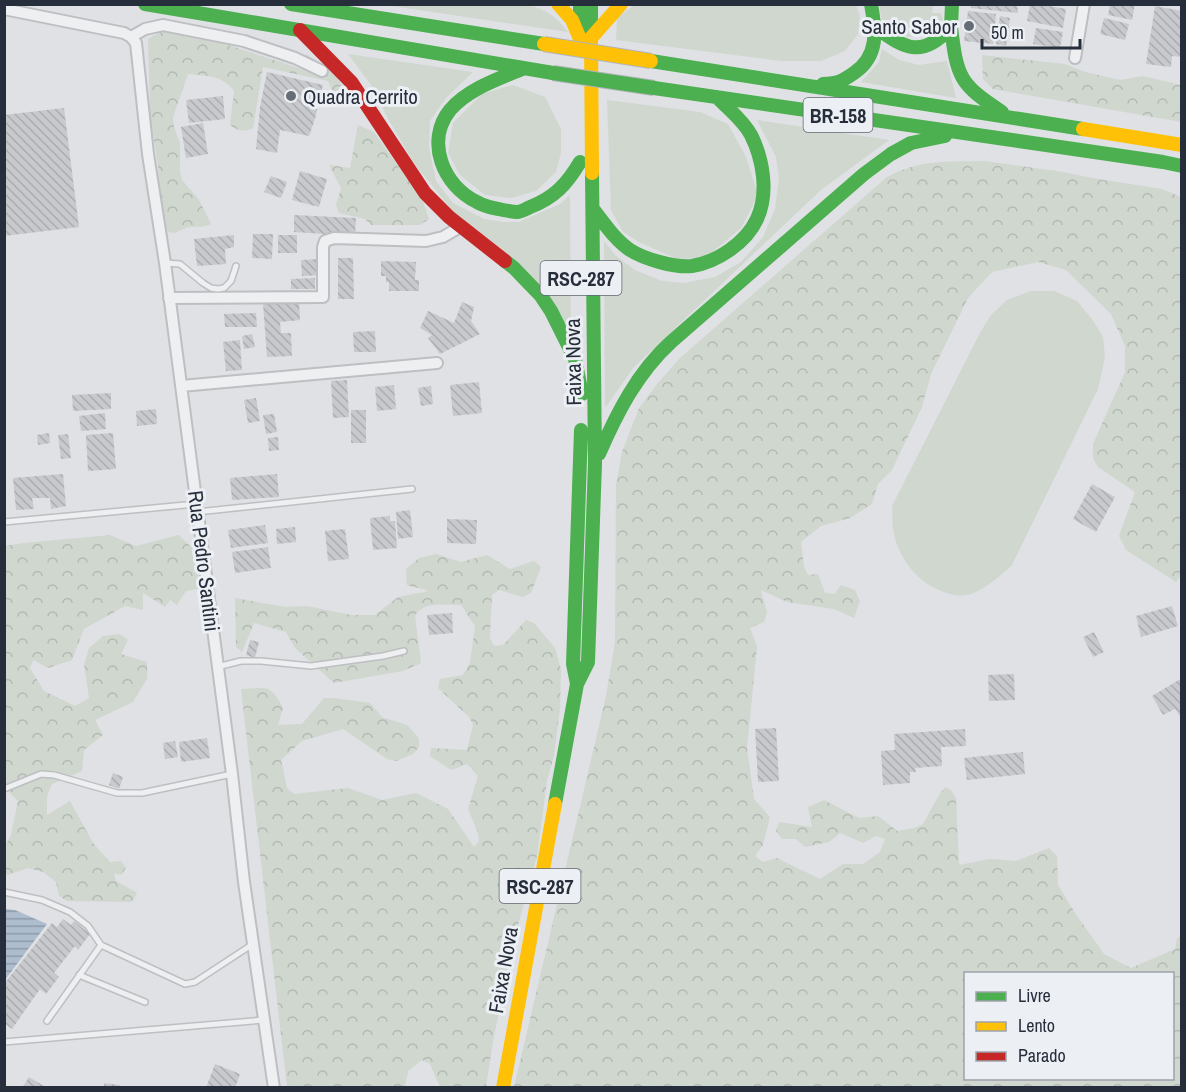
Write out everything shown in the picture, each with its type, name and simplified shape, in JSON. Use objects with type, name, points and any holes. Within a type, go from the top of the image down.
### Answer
[{"type":"main road","name":"BR-158","points":[[145,4],[522,69],[1182,166]]},
{"type":"main road","name":"BR-158","points":[[291,4],[1182,145]]},
{"type":"main road","points":[[558,4],[586,38]]},
{"type":"main road","points":[[580,4],[586,38]]},
{"type":"main road","points":[[586,38],[591,4]]},
{"type":"main road","points":[[586,38],[621,4]]},
{"type":"main road","points":[[811,86],[839,83],[863,67],[872,54],[875,27],[871,4]]},
{"type":"main road","points":[[952,4],[951,27],[958,73],[968,88],[1008,116]]},
{"type":"main road","points":[[875,27],[890,39],[902,45],[915,47],[936,43],[951,27]]},
{"type":"main road","points":[[300,30],[352,83],[425,193],[460,227],[514,268],[541,296],[575,359],[582,394]]},
{"type":"main road","name":"Faixa Nova","points":[[577,684],[573,664],[582,394],[580,162],[586,38]]},
{"type":"main road","name":"Faixa Nova","points":[[503,1088],[577,684],[588,662],[596,463],[593,209],[586,38]]},
{"type":"main road","points":[[522,69],[463,97],[449,111],[440,126],[437,147],[440,163],[457,188],[474,201],[496,209],[518,212],[556,194],[568,183],[580,162]]},
{"type":"main road","points":[[593,209],[629,249],[648,259],[688,267],[714,258],[739,242],[757,219],[764,182],[760,161],[750,133],[717,97]]},
{"type":"main road","points":[[596,463],[626,396],[655,358],[681,333],[864,174],[891,154],[911,143],[959,132]]},
{"type":"street","points":[[1075,58],[1084,4]]},
{"type":"street","points":[[4,9],[124,33],[131,37],[145,29],[163,25],[244,41],[295,58],[322,72]]},
{"type":"street","name":"Rua Pedro Santini","points":[[131,37],[136,43],[148,154],[165,264],[244,882],[274,1088]]},
{"type":"street","points":[[169,298],[324,297],[323,247],[325,241],[334,238],[426,241],[443,237],[460,227]]},
{"type":"street","points":[[181,386],[436,363]]},
{"type":"lane","points":[[1163,162],[1182,175]]},
{"type":"lane","points":[[165,264],[180,264],[203,283],[218,289],[224,288],[231,281],[236,266]]},
{"type":"lane","points":[[4,522],[412,489]]},
{"type":"lane","points":[[217,667],[241,661],[311,666],[404,651]]},
{"type":"lane","points":[[4,789],[41,774],[54,775],[117,793],[142,794],[232,774]]},
{"type":"lane","points":[[4,892],[42,900],[70,912],[88,926],[101,945],[185,984],[195,982],[254,943]]},
{"type":"lane","points":[[47,1021],[101,945]]},
{"type":"lane","points":[[79,975],[144,1002]]},
{"type":"lane","points":[[4,1042],[264,1020]]},
{"type":"green space","points":[[522,4],[549,13],[568,32],[385,5]]},
{"type":"green space","points":[[634,5],[856,5],[860,16],[858,34],[845,51],[821,61],[781,61],[616,40],[617,18]]},
{"type":"green space","points":[[880,5],[933,5],[932,13],[941,13],[943,19],[929,32],[912,37],[903,36],[888,27],[881,17]]},
{"type":"green space","points":[[162,31],[225,44],[302,69],[306,54],[334,72],[346,93],[345,103],[340,104],[328,81],[263,67],[253,128],[241,131],[230,125],[234,91],[230,86],[214,77],[188,74],[173,117],[180,143],[180,171],[182,180],[199,200],[211,224],[189,227],[172,233],[162,229],[158,166],[150,115],[148,39]]},
{"type":"green space","points":[[882,49],[899,60],[919,65],[947,61],[956,98],[861,82],[879,62]]},
{"type":"green space","points":[[348,54],[473,72],[446,98],[430,121],[429,148],[436,181],[453,203],[484,219],[503,222],[519,222],[560,204],[570,195],[571,335],[463,224],[413,162],[374,89]]},
{"type":"green space","points":[[982,55],[1065,64],[1085,72],[1120,80],[1143,76],[1181,85],[1181,122],[993,89],[983,79]]},
{"type":"green space","points":[[513,85],[545,97],[561,129],[561,153],[556,172],[536,191],[511,198],[485,195],[460,175],[448,153],[453,123],[482,94]]},
{"type":"green space","points":[[607,100],[700,112],[728,124],[746,157],[758,195],[741,228],[705,258],[677,259],[623,232],[611,210]]},
{"type":"green space","points":[[757,120],[889,140],[821,190],[634,367],[605,408],[604,241],[616,256],[635,270],[662,281],[684,283],[715,277],[741,262],[763,237],[775,209],[779,179],[776,157]]},
{"type":"green space","points":[[358,125],[374,132],[422,199],[429,219],[420,225],[371,225],[365,219],[339,213],[336,205],[341,188],[329,165],[350,168]]},
{"type":"green space","points":[[985,161],[1063,172],[1162,189],[1181,197],[1181,576],[1176,582],[1126,550],[1119,536],[1135,492],[1098,467],[1093,458],[1093,444],[1125,372],[1125,346],[1111,314],[1066,270],[1038,262],[992,272],[968,298],[931,374],[922,407],[892,470],[878,484],[872,504],[850,518],[821,526],[801,542],[804,567],[808,575],[818,574],[825,593],[835,594],[841,585],[855,590],[860,601],[854,618],[834,609],[787,602],[761,590],[767,613],[764,622],[750,628],[757,646],[747,748],[754,799],[770,817],[763,845],[755,856],[763,862],[777,858],[820,879],[843,864],[863,864],[880,852],[885,839],[876,836],[863,843],[840,833],[829,842],[805,847],[796,839],[782,839],[776,831],[779,822],[812,827],[808,807],[824,800],[859,818],[878,816],[897,831],[914,828],[923,824],[945,787],[951,790],[956,798],[959,865],[990,859],[1016,861],[1049,848],[1057,856],[1058,885],[1075,913],[1104,954],[1131,968],[1175,949],[1177,939],[1181,935],[1181,1087],[514,1087],[606,696],[615,642],[616,485],[622,452],[639,408],[680,358],[887,177],[911,167],[946,162]]},
{"type":"green space","points":[[1031,291],[1054,291],[1077,301],[1092,319],[1103,337],[1105,357],[1098,389],[1012,565],[993,581],[971,594],[943,592],[922,580],[903,557],[895,539],[892,506],[991,315],[1007,300]]},
{"type":"green space","points":[[110,535],[136,546],[179,535],[191,547],[202,588],[186,591],[177,605],[170,600],[165,607],[143,593],[143,610],[125,606],[84,629],[72,660],[48,668],[33,660],[30,668],[44,691],[75,706],[89,698],[84,665],[89,648],[103,636],[120,634],[128,640],[121,654],[147,662],[147,679],[133,702],[95,720],[103,735],[84,750],[82,771],[52,784],[47,796],[47,815],[70,801],[93,843],[110,862],[121,861],[126,868],[121,875],[114,873],[116,881],[137,893],[132,902],[67,901],[59,896],[56,882],[43,872],[28,868],[5,876],[5,846],[11,835],[18,801],[5,788],[5,546]]},
{"type":"green space","points":[[436,554],[461,562],[487,555],[510,569],[534,561],[541,567],[531,593],[523,597],[499,590],[492,595],[490,638],[494,646],[503,645],[526,620],[534,623],[555,648],[561,669],[560,709],[554,756],[547,781],[537,856],[518,925],[494,1036],[486,1087],[440,1087],[430,1064],[422,1060],[408,1071],[405,1087],[287,1087],[241,689],[263,688],[275,694],[283,708],[278,725],[302,724],[324,698],[333,698],[370,703],[382,717],[407,725],[419,738],[419,747],[413,754],[396,761],[387,759],[343,729],[302,741],[281,760],[287,788],[294,794],[348,788],[382,800],[416,793],[448,809],[474,847],[479,841],[478,833],[468,809],[478,776],[467,764],[451,770],[430,756],[431,748],[467,750],[473,725],[470,718],[438,688],[440,679],[463,675],[470,663],[475,626],[461,605],[435,605],[423,608],[415,616],[421,663],[403,671],[334,683],[295,648],[286,632],[254,623],[242,652],[236,647],[235,598],[285,607],[307,606],[352,615],[375,615],[398,597],[429,591],[407,585],[406,569],[419,558]]},
{"type":"water","points":[[5,909],[15,910],[47,924],[5,980]]},
{"type":"building","points":[[971,4],[1017,4],[1018,13],[971,8]]},
{"type":"building","points":[[1030,4],[1066,9],[1063,28],[1027,21]]},
{"type":"building","points":[[1110,4],[1135,4],[1132,20],[1108,15]]},
{"type":"building","points":[[1155,6],[1182,11],[1182,57],[1172,56],[1171,67],[1146,64]]},
{"type":"building","points":[[968,11],[996,14],[993,44],[964,41]]},
{"type":"building","points":[[1000,16],[1010,18],[1006,46],[996,44]]},
{"type":"building","points":[[1104,18],[1129,24],[1125,40],[1100,34]]},
{"type":"building","points":[[1036,28],[1063,32],[1060,48],[1033,44]]},
{"type":"building","points":[[267,72],[323,85],[309,136],[280,130],[277,153],[256,149],[260,107]]},
{"type":"building","points":[[223,96],[225,119],[189,123],[186,100]]},
{"type":"building","points":[[64,108],[79,227],[4,236],[4,115]]},
{"type":"building","points":[[203,123],[208,154],[186,158],[181,127]]},
{"type":"building","points":[[300,171],[327,179],[319,207],[292,200]]},
{"type":"building","points":[[271,176],[287,182],[281,198],[264,192]]},
{"type":"building","points":[[294,215],[356,218],[355,236],[294,232]]},
{"type":"building","points":[[253,234],[273,234],[272,259],[252,258]]},
{"type":"building","points":[[234,235],[234,247],[225,249],[226,264],[197,266],[194,239]]},
{"type":"building","points":[[278,235],[297,235],[297,253],[278,253]]},
{"type":"building","points":[[338,258],[353,258],[354,299],[338,299]]},
{"type":"building","points":[[320,259],[321,275],[302,276],[301,260]]},
{"type":"building","points":[[381,261],[416,262],[415,280],[419,280],[419,291],[389,291],[386,276],[381,276]]},
{"type":"building","points":[[315,278],[315,289],[291,289],[291,279]]},
{"type":"building","points":[[299,301],[300,320],[280,322],[281,333],[291,333],[292,356],[267,357],[263,304]]},
{"type":"building","points":[[462,302],[474,307],[471,321],[480,334],[440,354],[428,338],[432,335],[420,328],[428,311],[454,323]]},
{"type":"building","points":[[256,313],[257,327],[225,327],[224,314]]},
{"type":"building","points":[[375,331],[376,352],[354,352],[353,332]]},
{"type":"building","points":[[252,334],[255,347],[244,349],[242,336]]},
{"type":"building","points":[[240,340],[242,370],[226,371],[223,342]]},
{"type":"building","points":[[347,380],[349,417],[333,418],[331,381]]},
{"type":"building","points":[[479,382],[482,413],[453,416],[450,385]]},
{"type":"building","points":[[394,385],[396,409],[377,411],[375,387]]},
{"type":"building","points":[[431,386],[433,404],[421,406],[418,388]]},
{"type":"building","points":[[111,393],[111,409],[73,411],[72,395]]},
{"type":"building","points":[[256,398],[260,421],[248,423],[244,400]]},
{"type":"building","points":[[156,409],[157,424],[137,426],[136,411]]},
{"type":"building","points":[[351,410],[366,410],[366,443],[351,443]]},
{"type":"building","points":[[105,413],[106,429],[81,431],[79,416]]},
{"type":"building","points":[[274,414],[277,432],[266,434],[263,415]]},
{"type":"building","points":[[49,433],[50,443],[38,445],[37,435]]},
{"type":"building","points":[[113,433],[116,469],[88,471],[86,435]]},
{"type":"building","points":[[68,434],[71,458],[61,459],[58,435]]},
{"type":"building","points":[[278,437],[279,450],[269,451],[268,438]]},
{"type":"building","points":[[63,474],[66,506],[51,509],[50,498],[32,498],[34,509],[16,510],[13,478]]},
{"type":"building","points":[[277,474],[279,497],[232,500],[230,478]]},
{"type":"building","points":[[1092,484],[1115,497],[1096,532],[1073,519]]},
{"type":"building","points":[[410,510],[413,537],[398,539],[396,512]]},
{"type":"building","points":[[390,516],[390,521],[395,521],[397,548],[373,550],[370,518]]},
{"type":"building","points":[[447,519],[477,520],[476,544],[447,543]]},
{"type":"building","points":[[265,525],[268,543],[231,548],[228,530]]},
{"type":"building","points":[[295,527],[296,542],[277,544],[276,529]]},
{"type":"building","points":[[345,529],[349,559],[328,561],[325,531]]},
{"type":"building","points":[[268,547],[271,568],[235,573],[232,552]]},
{"type":"building","points":[[1172,606],[1178,626],[1141,637],[1136,616]]},
{"type":"building","points":[[452,613],[453,633],[429,635],[427,615]]},
{"type":"building","points":[[1094,632],[1104,652],[1093,657],[1083,637]]},
{"type":"building","points":[[250,640],[259,642],[255,658],[246,655]]},
{"type":"building","points":[[1014,674],[1015,700],[989,701],[988,675]]},
{"type":"building","points":[[1182,678],[1182,719],[1175,709],[1163,715],[1152,696]]},
{"type":"building","points":[[776,728],[779,781],[758,782],[755,729]]},
{"type":"building","points":[[965,729],[966,746],[941,747],[942,766],[915,768],[916,772],[910,772],[910,783],[883,785],[881,751],[895,750],[894,734]]},
{"type":"building","points":[[207,738],[210,758],[181,762],[179,742]]},
{"type":"building","points":[[175,741],[178,757],[165,759],[163,743]]},
{"type":"building","points":[[1023,752],[1025,774],[967,780],[964,758]]},
{"type":"building","points":[[113,773],[123,777],[119,789],[109,785]]},
{"type":"building","points":[[63,919],[71,925],[74,921],[90,934],[78,950],[75,946],[54,973],[59,977],[46,994],[40,989],[12,1029],[4,1023],[4,984],[52,923],[57,927]]},
{"type":"building","points":[[215,1064],[240,1074],[235,1088],[206,1088]]},
{"type":"building","points":[[29,1077],[47,1088],[22,1088]]},
{"type":"building","points":[[104,1083],[120,1085],[119,1088],[104,1088]]},
{"type":"traffic: fast","points":[[145,4],[553,73]]},
{"type":"traffic: fast","points":[[291,4],[544,44]]},
{"type":"traffic: fast","points":[[580,4],[580,30]]},
{"type":"traffic: fast","points":[[591,4],[591,38]]},
{"type":"traffic: fast","points":[[823,84],[846,78],[868,59],[874,42],[871,4]]},
{"type":"traffic: fast","points":[[875,27],[905,45],[923,47],[941,37],[951,27],[952,4]]},
{"type":"traffic: fast","points":[[951,27],[955,57],[963,78],[977,94],[1002,112]]},
{"type":"traffic: fast","points":[[651,61],[1083,129]]},
{"type":"traffic: fast","points":[[522,69],[474,90],[450,110],[439,135],[441,162],[447,174],[465,195],[480,204],[519,212],[553,195],[565,184],[580,162]]},
{"type":"traffic: fast","points":[[553,73],[654,88]]},
{"type":"traffic: fast","points":[[654,88],[1182,166]]},
{"type":"traffic: fast","points":[[593,209],[625,246],[643,257],[677,266],[702,264],[721,256],[746,236],[757,219],[763,198],[763,176],[759,155],[748,130],[717,97]]},
{"type":"traffic: fast","points":[[599,454],[629,394],[648,367],[671,342],[864,174],[891,154],[911,143],[945,136]]},
{"type":"traffic: fast","points":[[555,804],[577,684],[588,662],[595,463],[592,173]]},
{"type":"traffic: fast","points":[[505,261],[541,296],[551,311],[575,359],[582,394]]},
{"type":"traffic: fast","points":[[577,684],[573,664],[581,430]]},
{"type":"traffic: slow","points":[[558,4],[572,20],[580,39]]},
{"type":"traffic: slow","points":[[592,173],[591,38],[621,4]]},
{"type":"traffic: slow","points":[[544,44],[651,61]]},
{"type":"traffic: slow","points":[[1083,129],[1182,145]]},
{"type":"traffic: slow","points":[[503,1088],[555,804]]},
{"type":"traffic: jam","points":[[300,30],[352,83],[425,193],[449,217],[505,261]]},
{"type":"place","name":"Santo Sabor","points":[[969,26]]},
{"type":"place","name":"Quadra Cerrito","points":[[291,96]]}]
